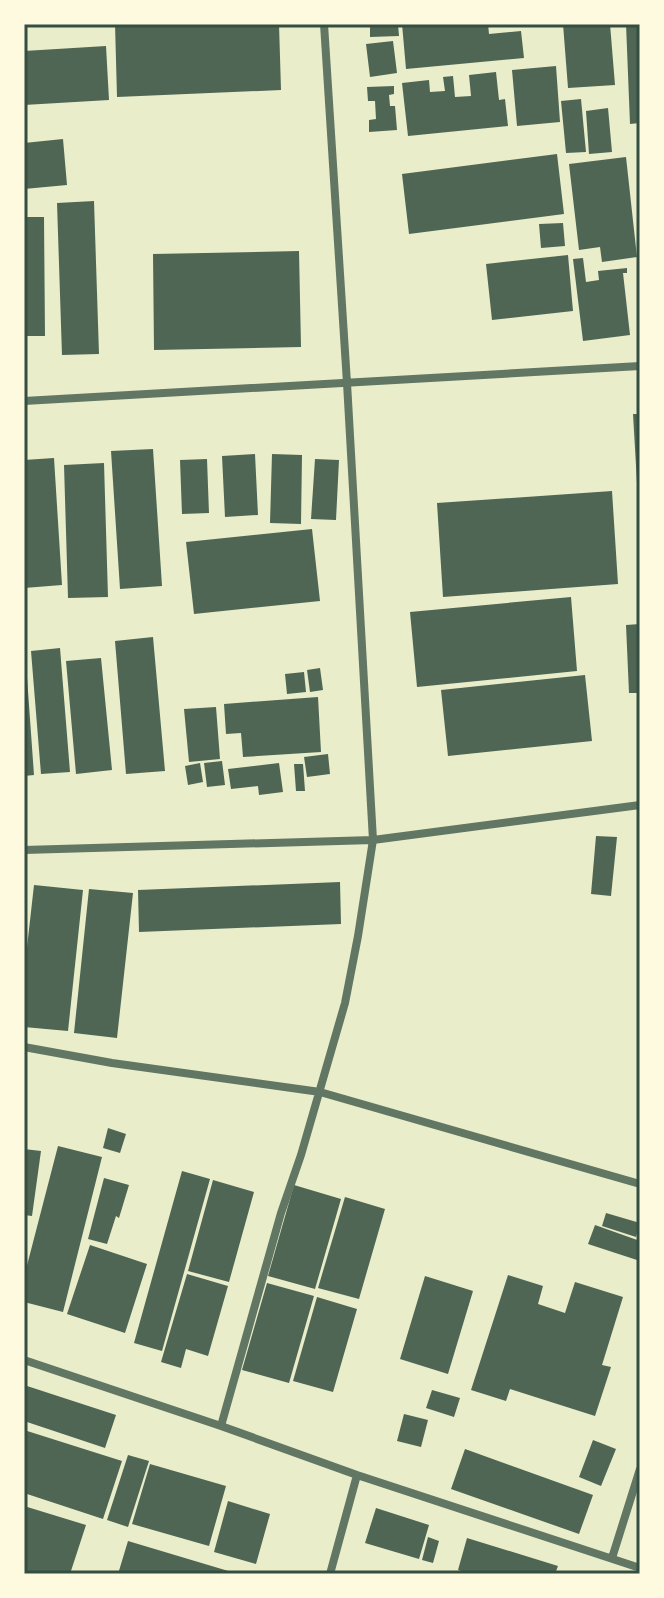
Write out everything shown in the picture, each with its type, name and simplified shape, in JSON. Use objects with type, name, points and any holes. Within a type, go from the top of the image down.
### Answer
[{"type":"street","points":[[221,1426],[348,990],[373,840],[324,24]]},
{"type":"street","points":[[24,401],[640,366]]},
{"type":"street","points":[[24,850],[373,840],[640,805]]},
{"type":"street","points":[[24,1047],[112,1063],[320,1092],[640,1184]]},
{"type":"street","points":[[24,1360],[357,1475],[640,1568]]},
{"type":"street","points":[[612,1558],[640,1469]]},
{"type":"street","points":[[330,1574],[357,1475]]},
{"type":"building","points":[[115,24],[279,24],[281,90],[117,97]]},
{"type":"building","points":[[370,24],[398,24],[399,36],[370,37]]},
{"type":"building","points":[[402,24],[488,24],[489,34],[521,31],[524,58],[406,69]]},
{"type":"building","points":[[563,24],[610,24],[615,85],[568,88]]},
{"type":"building","points":[[626,24],[640,24],[640,123],[630,124]]},
{"type":"building","points":[[393,41],[397,73],[370,77],[366,44]]},
{"type":"building","points":[[106,46],[109,100],[24,105],[24,51]]},
{"type":"building","points":[[556,66],[560,122],[517,126],[512,70]]},
{"type":"building","points":[[496,72],[499,100],[505,99],[508,126],[408,136],[402,83],[429,80],[430,92],[445,91],[443,77],[453,76],[455,97],[471,96],[469,75]]},
{"type":"building","points":[[394,86],[394,94],[389,95],[390,106],[395,106],[397,130],[369,132],[369,120],[376,119],[375,101],[368,101],[367,87]]},
{"type":"building","points":[[581,99],[586,152],[566,153],[561,101]]},
{"type":"building","points":[[608,108],[612,152],[589,154],[586,111]]},
{"type":"building","points":[[63,139],[67,185],[24,189],[24,143]]},
{"type":"building","points":[[557,154],[564,214],[409,234],[402,174]]},
{"type":"building","points":[[626,157],[637,257],[602,262],[600,247],[579,250],[569,164]]},
{"type":"building","points":[[94,201],[99,354],[62,355],[57,203]]},
{"type":"building","points":[[24,217],[44,217],[45,336],[24,336]]},
{"type":"building","points":[[563,223],[565,246],[541,248],[539,224]]},
{"type":"building","points":[[299,251],[301,347],[154,350],[153,254]]},
{"type":"building","points":[[568,255],[573,311],[492,320],[486,264]]},
{"type":"building","points":[[583,258],[586,282],[599,280],[598,271],[627,268],[627,273],[623,273],[630,335],[583,341],[573,259]]},
{"type":"building","points":[[633,414],[640,414],[640,500],[638,500]]},
{"type":"building","points":[[153,449],[162,586],[120,589],[111,451]]},
{"type":"building","points":[[255,454],[258,515],[225,517],[222,456]]},
{"type":"building","points":[[272,454],[302,455],[301,524],[270,523]]},
{"type":"building","points":[[54,458],[62,585],[24,588],[24,460]]},
{"type":"building","points":[[207,459],[209,513],[182,514],[180,460]]},
{"type":"building","points":[[315,459],[339,460],[336,520],[311,519]]},
{"type":"building","points":[[104,463],[108,597],[68,598],[64,465]]},
{"type":"building","points":[[612,491],[618,584],[443,597],[437,503]]},
{"type":"building","points":[[312,529],[320,601],[194,614],[186,542]]},
{"type":"building","points":[[571,597],[577,671],[417,687],[410,612]]},
{"type":"building","points":[[640,624],[640,693],[629,693],[626,625]]},
{"type":"building","points":[[153,637],[165,771],[126,774],[115,641]]},
{"type":"building","points":[[60,648],[70,772],[41,774],[31,651]]},
{"type":"building","points":[[101,658],[112,770],[76,774],[66,661]]},
{"type":"building","points":[[24,663],[34,775],[24,776]]},
{"type":"building","points":[[320,668],[323,690],[310,692],[307,670]]},
{"type":"building","points":[[304,672],[306,692],[287,694],[285,674]]},
{"type":"building","points":[[585,675],[592,741],[448,756],[441,690]]},
{"type":"building","points":[[318,697],[321,752],[243,757],[241,733],[226,734],[224,704]]},
{"type":"building","points":[[216,707],[220,759],[189,762],[184,709]]},
{"type":"building","points":[[328,754],[330,774],[307,777],[304,757]]},
{"type":"building","points":[[222,761],[225,785],[207,787],[204,763]]},
{"type":"building","points":[[200,763],[203,782],[188,785],[185,766]]},
{"type":"building","points":[[279,763],[283,792],[259,795],[258,786],[231,789],[228,769]]},
{"type":"building","points":[[294,764],[303,764],[305,791],[296,791]]},
{"type":"building","points":[[596,836],[617,837],[611,896],[591,894]]},
{"type":"building","points":[[340,882],[341,924],[139,932],[138,890]]},
{"type":"building","points":[[34,885],[83,890],[68,1031],[24,1027],[24,974]]},
{"type":"building","points":[[89,889],[133,893],[117,1038],[74,1033]]},
{"type":"building","points":[[108,1128],[126,1134],[120,1153],[103,1148]]},
{"type":"building","points":[[58,1146],[102,1157],[63,1312],[24,1302],[24,1277]]},
{"type":"building","points":[[24,1149],[41,1151],[32,1216],[24,1215]]},
{"type":"building","points":[[182,1171],[210,1179],[162,1351],[134,1343]]},
{"type":"building","points":[[104,1178],[129,1185],[107,1244],[88,1239]]},
{"type":"building","points":[[213,1180],[254,1192],[229,1282],[188,1271]]},
{"type":"building","points":[[294,1185],[341,1199],[315,1289],[268,1276]]},
{"type":"building","points":[[345,1197],[385,1209],[359,1299],[318,1288]]},
{"type":"building","points":[[606,1213],[640,1223],[636,1237],[602,1226]]},
{"type":"building","points":[[595,1225],[640,1241],[640,1261],[588,1244]]},
{"type":"building","points":[[90,1245],[147,1264],[125,1333],[67,1314]]},
{"type":"building","points":[[187,1274],[228,1286],[208,1356],[186,1349],[181,1368],[161,1362]]},
{"type":"building","points":[[508,1275],[543,1286],[538,1304],[565,1313],[575,1282],[623,1297],[602,1365],[611,1367],[595,1416],[510,1389],[506,1401],[471,1390]]},
{"type":"building","points":[[425,1276],[473,1291],[448,1374],[400,1359]]},
{"type":"building","points":[[267,1283],[314,1296],[289,1383],[242,1370]]},
{"type":"building","points":[[317,1297],[357,1309],[333,1392],[293,1381]]},
{"type":"building","points":[[24,1385],[116,1415],[105,1448],[24,1421]]},
{"type":"building","points":[[432,1390],[460,1398],[454,1417],[426,1408]]},
{"type":"building","points":[[404,1414],[428,1420],[421,1447],[397,1441]]},
{"type":"building","points":[[24,1430],[122,1461],[103,1519],[24,1493]]},
{"type":"building","points":[[593,1440],[616,1449],[601,1486],[579,1477]]},
{"type":"building","points":[[465,1449],[593,1495],[579,1534],[451,1489]]},
{"type":"building","points":[[128,1455],[149,1461],[128,1527],[107,1520]]},
{"type":"building","points":[[150,1464],[226,1486],[209,1546],[132,1524]]},
{"type":"building","points":[[228,1501],[270,1514],[256,1564],[214,1552]]},
{"type":"building","points":[[24,1506],[86,1525],[70,1574],[24,1574]]},
{"type":"building","points":[[376,1508],[429,1525],[419,1559],[365,1543]]},
{"type":"building","points":[[428,1537],[439,1541],[433,1563],[422,1560]]},
{"type":"building","points":[[467,1538],[558,1566],[555,1574],[470,1574],[458,1570]]},
{"type":"building","points":[[128,1541],[235,1573],[235,1574],[118,1574]]}]
